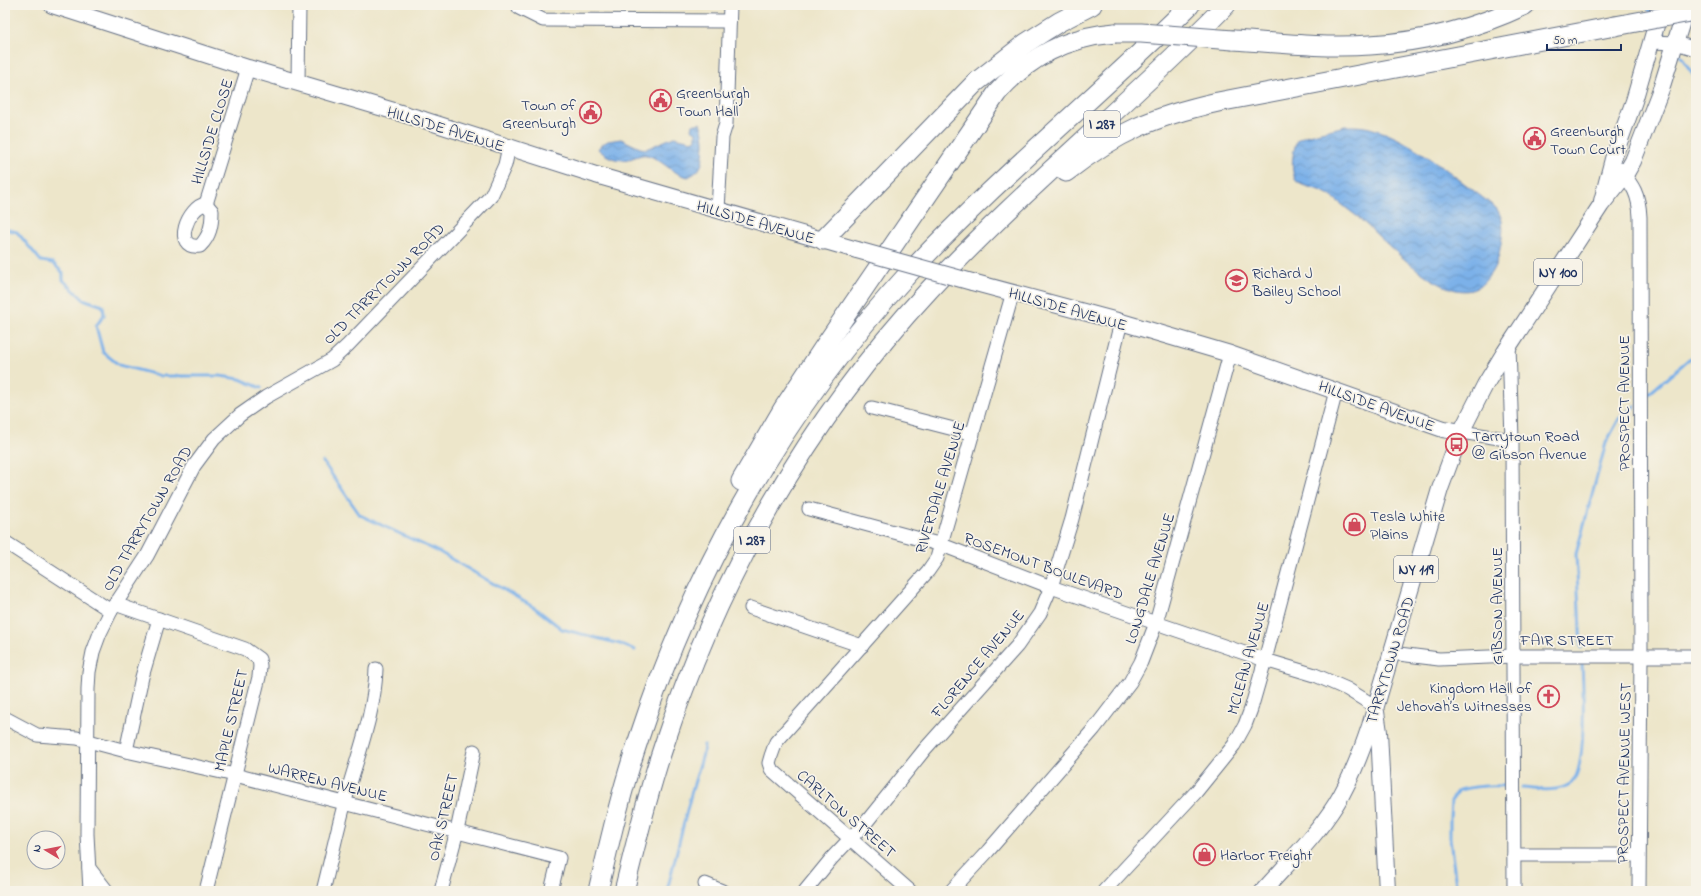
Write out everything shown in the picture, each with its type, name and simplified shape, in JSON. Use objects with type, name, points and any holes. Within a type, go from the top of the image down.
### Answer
[{"type":"highway","points":[[823,240],[975,83],[1026,43],[1059,22],[1092,5]]},
{"type":"highway","name":"I 287","points":[[598,891],[621,795],[650,706],[681,626],[722,541],[776,447],[838,358],[884,302],[933,248],[1190,5]]},
{"type":"highway","name":"I 287","points":[[624,891],[652,782],[674,714],[713,617],[748,547],[798,461],[854,379],[903,319],[976,241],[1186,45],[1226,5]]},
{"type":"highway","points":[[650,706],[670,638],[695,570],[746,471],[783,409],[824,347],[989,104],[1016,73],[1042,54],[1072,40],[1099,34],[1141,33],[1346,46],[1391,43],[1452,32],[1493,19],[1525,5]]},
{"type":"highway","points":[[976,241],[1102,145],[1158,118],[1218,102],[1696,10]]},
{"type":"main road","name":"HILLSIDE AVENUE","points":[[52,5],[248,68],[424,120],[596,175],[857,250],[1121,322],[1230,354],[1443,429],[1461,432]]},
{"type":"main road","name":"TARRYTOWN ROAD","points":[[1601,205],[1613,159],[1634,101],[1662,5]]},
{"type":"main road","name":"TARRYTOWN ROAD","points":[[1263,891],[1314,834],[1336,805],[1345,789],[1359,758],[1376,707],[1440,489],[1461,432],[1485,385],[1509,345],[1601,205],[1625,175],[1654,106],[1676,43],[1687,5]]},
{"type":"main road","points":[[1376,707],[1379,732],[1387,891]]},
{"type":"street","points":[[298,83],[299,5]]},
{"type":"street","points":[[718,210],[722,138],[726,124],[730,5]]},
{"type":"street","points":[[519,8],[543,20],[729,21]]},
{"type":"street","points":[[1652,42],[1676,43],[1696,49]]},
{"type":"street","name":"HILLSIDE CLOSE","points":[[206,204],[248,68]]},
{"type":"street","name":"OLD TARRYTOWN ROAD","points":[[90,891],[87,834],[89,672],[93,652],[100,633],[113,607],[147,556],[194,466],[214,439],[240,415],[266,397],[332,360],[348,345],[491,196],[506,165],[509,148]]},
{"type":"street","name":"PROSPECT AVENUE","points":[[1613,159],[1634,187],[1638,197],[1640,217],[1641,656]]},
{"type":"street","name":"RIVERDALE AVENUE","points":[[771,756],[776,742],[928,571],[937,558],[942,545],[1013,292]]},
{"type":"street","name":"FLORENCE AVENUE","points":[[805,891],[832,858],[868,820],[925,749],[1017,646],[1040,613],[1051,587],[1072,519],[1121,322]]},
{"type":"street","name":"GIBSON AVENUE","points":[[1509,345],[1512,440],[1514,656],[1514,891]]},
{"type":"street","name":"LONGDALE AVENUE","points":[[951,891],[988,852],[1094,729],[1130,682],[1141,662],[1156,624],[1230,354]]},
{"type":"street","name":"MCLEAN AVENUE","points":[[1104,891],[1196,792],[1234,745],[1245,725],[1251,710],[1265,660],[1336,391]]},
{"type":"street","points":[[872,408],[973,434]]},
{"type":"street","points":[[1461,432],[1512,440]]},
{"type":"street","name":"ROSEMONT BOULEVARD","points":[[809,508],[942,545],[1051,587],[1156,624],[1315,675],[1347,689],[1376,707]]},
{"type":"street","name":"MAPLE STREET","points":[[5,542],[113,607],[159,619],[246,650],[258,659],[260,666],[259,677],[206,891]]},
{"type":"street","points":[[750,608],[862,646]]},
{"type":"street","points":[[126,751],[142,677],[159,619]]},
{"type":"street","name":"FAIR STREET","points":[[1391,653],[1439,659],[1514,656],[1696,656]]},
{"type":"street","name":"PROSPECT AVENUE WEST","points":[[1639,891],[1638,855],[1641,656]]},
{"type":"street","points":[[323,891],[344,802],[371,709],[376,683],[376,668]]},
{"type":"street","name":"WARREN AVENUE","points":[[5,718],[37,734],[87,741],[235,775],[559,858],[551,891]]},
{"type":"street","name":"OAK STREET","points":[[441,891],[457,831],[474,751]]},
{"type":"street","name":"CARLTON STREET","points":[[771,756],[771,769],[910,891]]},
{"type":"street","points":[[1514,855],[1638,855]]},
{"type":"street","points":[[89,868],[107,891]]},
{"type":"street","points":[[705,884],[722,891]]},
{"type":"water","points":[[700,123],[704,139],[703,160],[700,168],[688,177],[677,173],[657,159],[647,155],[620,160],[611,158],[598,149],[601,145],[608,141],[621,139],[640,148],[646,149],[674,137],[692,141],[696,139],[696,132],[691,129],[692,125]]},
{"type":"water","points":[[1345,126],[1373,129],[1404,142],[1437,163],[1496,208],[1502,219],[1503,230],[1497,261],[1492,272],[1485,281],[1471,290],[1454,290],[1436,282],[1416,269],[1354,214],[1332,197],[1316,189],[1302,185],[1295,179],[1292,164],[1297,140],[1305,136]]},
{"type":"waterway","points":[[1646,5],[1651,13]]},
{"type":"waterway","points":[[1662,29],[1666,35]]},
{"type":"waterway","points":[[1678,52],[1696,79]]},
{"type":"waterway","points":[[5,183],[7,190],[5,195]]},
{"type":"waterway","points":[[5,229],[17,232],[41,261],[53,263],[63,273],[63,280],[83,299],[103,306],[104,315],[96,326],[103,352],[119,365],[161,376],[220,376],[240,379],[261,388]]},
{"type":"waterway","points":[[1644,398],[1696,353]]},
{"type":"waterway","points":[[1581,648],[1576,554],[1606,443],[1619,419],[1635,406]]},
{"type":"waterway","points":[[323,462],[360,515],[441,553],[535,608],[562,629],[620,644],[635,650]]},
{"type":"waterway","points":[[1522,788],[1547,790],[1559,789],[1570,784],[1576,777],[1580,764],[1582,747],[1582,664]]},
{"type":"waterway","points":[[667,891],[691,794],[703,754],[704,745]]},
{"type":"waterway","points":[[1455,891],[1456,885],[1450,839],[1451,801],[1459,790],[1482,786],[1506,786]]},
{"type":"place","name":"Greenburgh Town Hall","points":[[660,101]]},
{"type":"place","name":"Town of Greenburgh","points":[[591,113]]},
{"type":"place","name":"Greenburgh Town Court","points":[[1535,139]]},
{"type":"place","name":"Richard J Bailey School","points":[[1236,281]]},
{"type":"place","name":"Tarrytown Road @ Gibson Avenue","points":[[1456,444]]},
{"type":"place","name":"Tesla White Plains","points":[[1355,524]]},
{"type":"place","name":"Kingdom Hall of Jehovah’s Witnesses","points":[[1548,696]]},
{"type":"place","name":"Harbor Freight","points":[[1204,854]]}]
